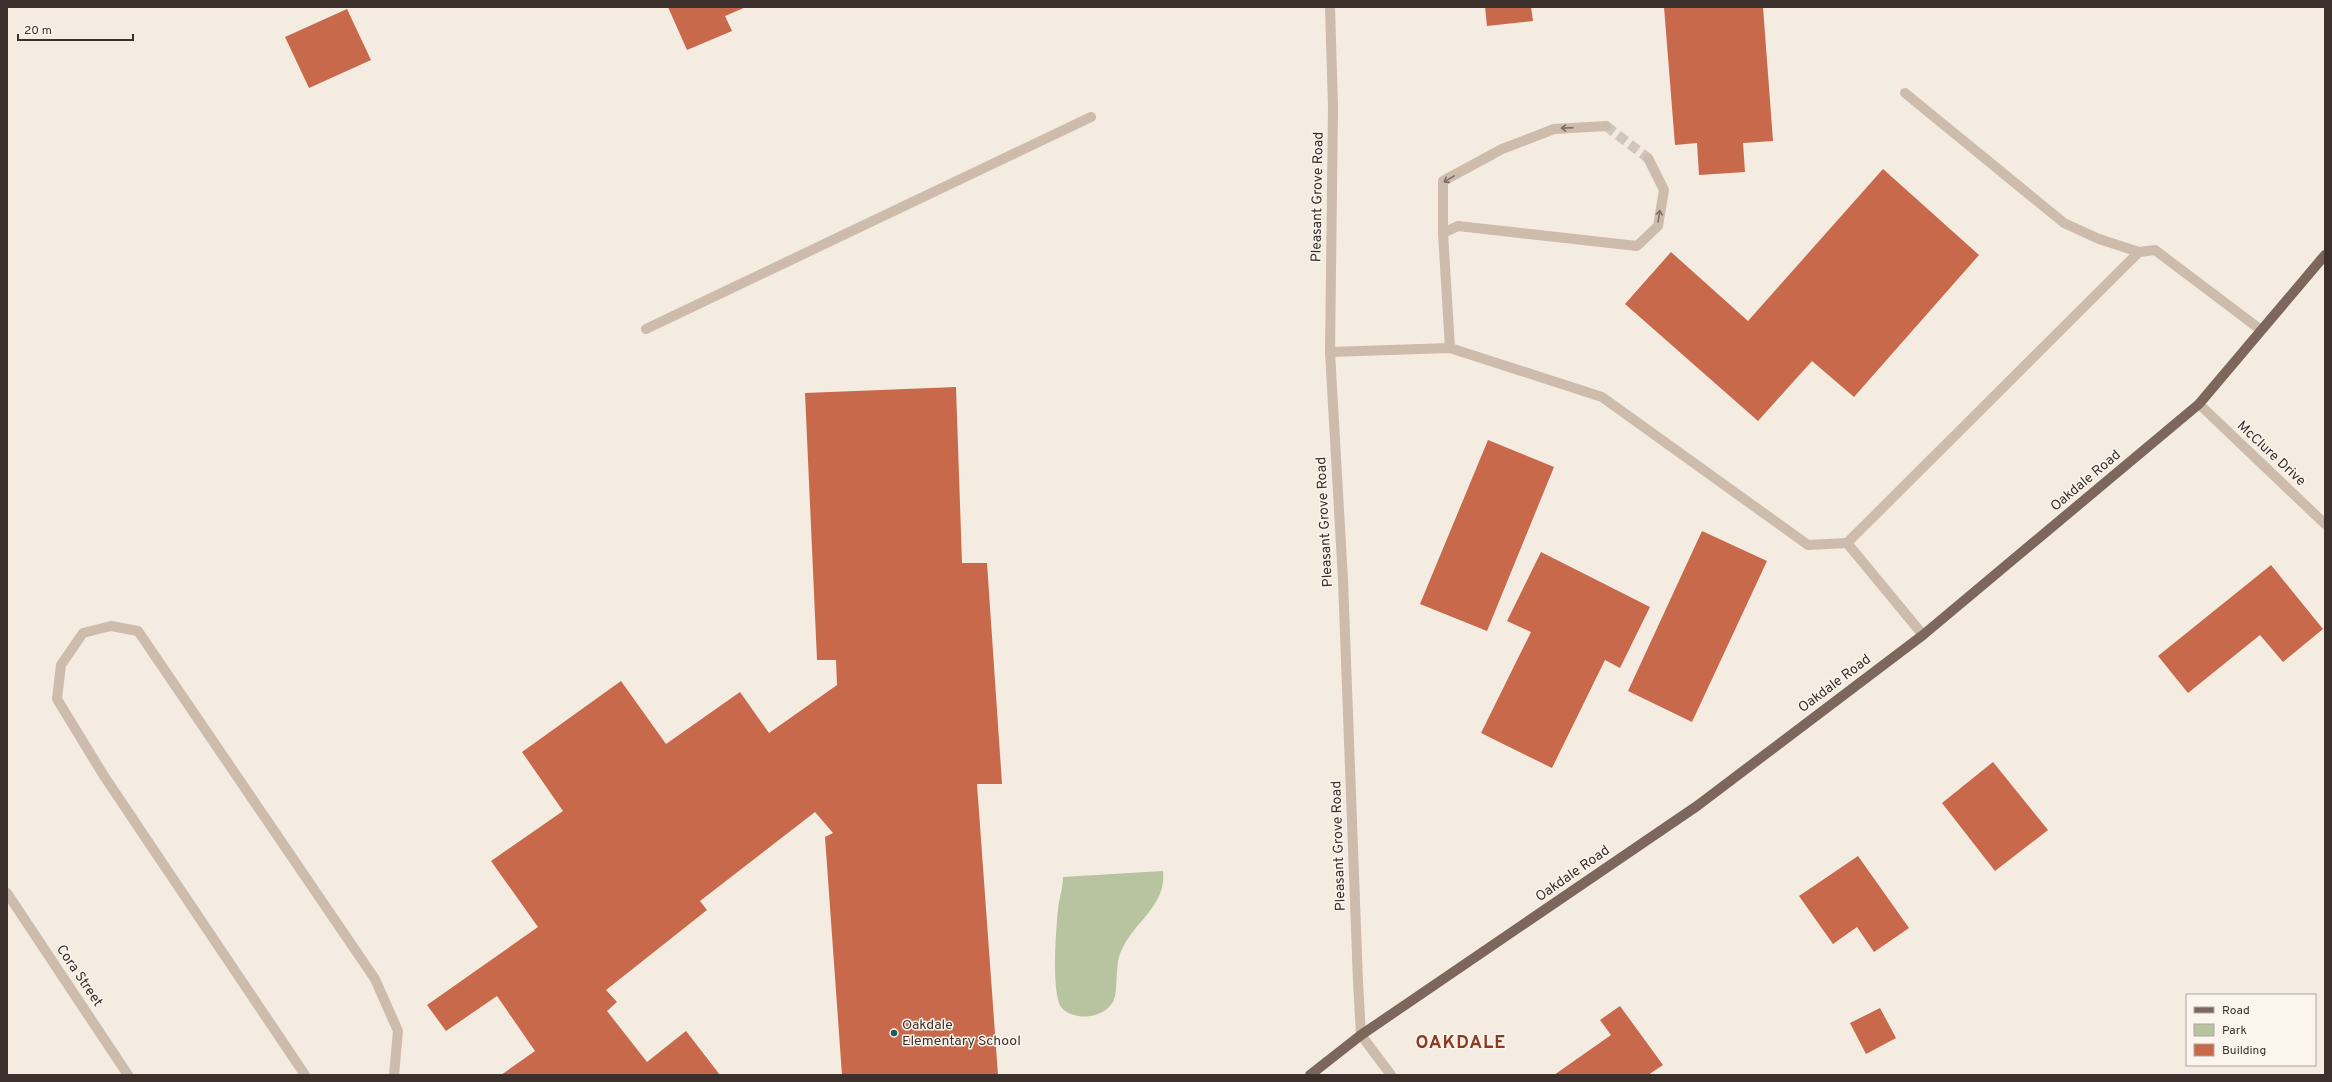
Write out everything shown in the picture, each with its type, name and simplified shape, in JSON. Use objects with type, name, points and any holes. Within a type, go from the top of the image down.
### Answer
[{"type":"main road","name":"Oakdale Road","points":[[1310,1075],[1361,1036],[1697,806],[1923,635],[2199,404],[2325,255]]},
{"type":"street","name":"Pleasant Grove Road","points":[[1330,7],[1333,106],[1330,352],[1343,580],[1361,1036]]},
{"type":"street","points":[[1905,93],[2064,223],[2099,239],[2139,252],[2155,250],[2261,330]]},
{"type":"street","points":[[646,328],[1091,117]]},
{"type":"street","points":[[1450,348],[1443,233],[1443,181],[1502,150],[1554,128],[1606,126]]},
{"type":"street","points":[[1443,233],[1458,226],[1637,246],[1658,226],[1664,190],[1648,158]]},
{"type":"street","points":[[1330,352],[1450,348],[1602,397],[1808,545],[1847,543],[2139,252]]},
{"type":"street","name":"McClure Drive","points":[[2199,404],[2325,524]]},
{"type":"street","points":[[1847,543],[1923,635]]},
{"type":"street","points":[[305,1075],[104,776],[57,699],[61,665],[83,633],[111,626],[138,631],[375,979],[398,1031],[394,1075]]},
{"type":"street","name":"Cora Street","points":[[7,894],[128,1075]]},
{"type":"street","points":[[1361,1036],[1392,1075]]},
{"type":"green space","points":[[1163,871],[1163,883],[1160,894],[1122,949],[1118,962],[1115,997],[1111,1005],[1100,1013],[1087,1017],[1071,1014],[1062,1008],[1056,990],[1055,946],[1063,877]]},
{"type":"building","points":[[668,7],[746,7],[725,16],[732,31],[687,50]]},
{"type":"building","points":[[1485,7],[1531,7],[1533,21],[1487,26]]},
{"type":"building","points":[[1664,7],[1763,7],[1773,141],[1743,143],[1745,172],[1699,175],[1697,143],[1675,145]]},
{"type":"building","points":[[347,9],[371,60],[309,88],[285,37]]},
{"type":"building","points":[[1883,169],[1979,255],[1854,397],[1812,361],[1758,421],[1625,304],[1671,252],[1748,321]]},
{"type":"building","points":[[956,387],[962,563],[987,563],[1002,784],[977,784],[998,1075],[842,1075],[825,837],[833,833],[815,812],[700,901],[707,910],[606,990],[617,1002],[607,1011],[647,1062],[686,1031],[720,1075],[501,1075],[535,1051],[497,996],[446,1031],[427,1005],[538,927],[491,861],[563,811],[522,752],[621,681],[666,744],[740,692],[769,733],[837,685],[836,660],[817,660],[805,393]]},
{"type":"building","points":[[1488,440],[1554,467],[1487,631],[1420,604]]},
{"type":"building","points":[[1702,531],[1767,561],[1692,722],[1628,691]]},
{"type":"building","points":[[1541,552],[1650,607],[1620,668],[1605,660],[1552,768],[1481,733],[1531,632],[1507,621]]},
{"type":"building","points":[[2271,565],[2323,629],[2283,662],[2260,635],[2188,693],[2158,656]]},
{"type":"building","points":[[1993,762],[2048,830],[1995,871],[1942,803]]},
{"type":"building","points":[[1858,856],[1909,928],[1874,952],[1857,927],[1833,944],[1799,896]]},
{"type":"building","points":[[1620,1006],[1663,1065],[1648,1075],[1554,1075],[1611,1035],[1600,1020]]},
{"type":"building","points":[[1880,1008],[1896,1038],[1866,1054],[1850,1023]]},
{"type":"tunnel","points":[[1606,126],[1648,158]]},
{"type":"place","name":"Oakdale Elementary School","points":[[894,1033]]},
{"type":"district","name":"OAKDALE","points":[[1461,1043]]}]
